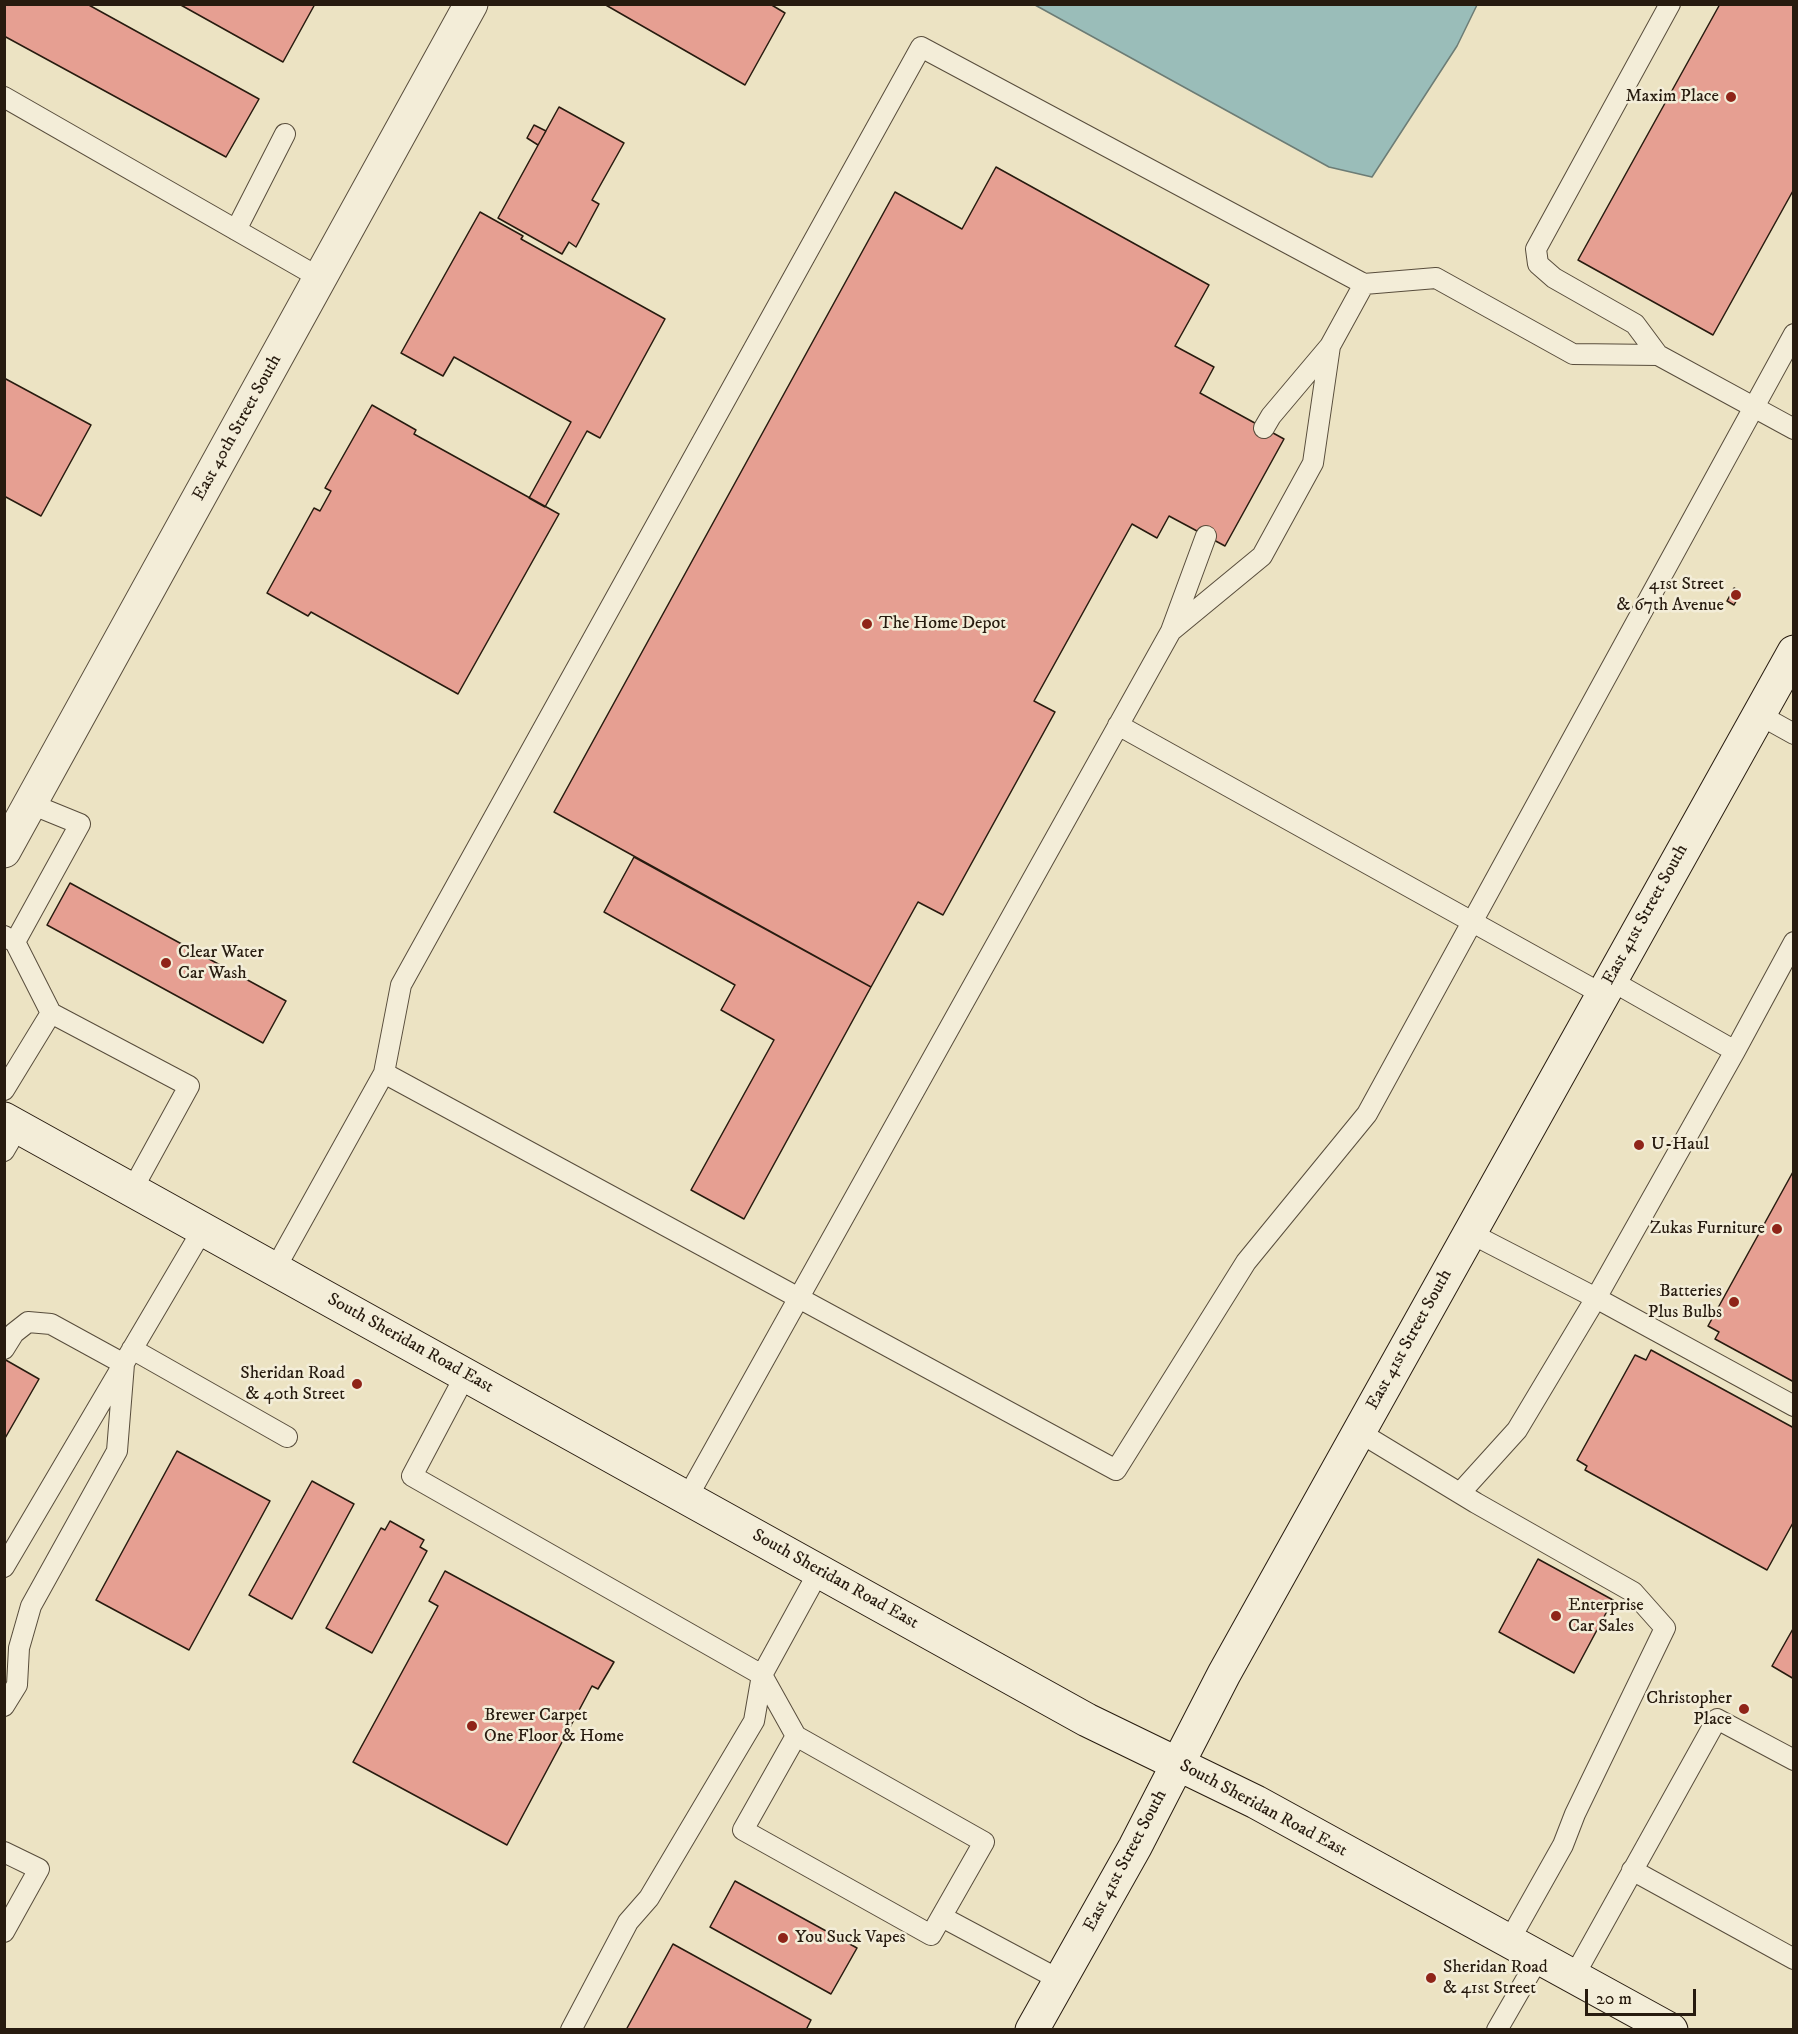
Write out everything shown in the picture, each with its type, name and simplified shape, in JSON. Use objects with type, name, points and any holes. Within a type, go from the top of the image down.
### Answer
[{"type":"main road","name":"East 40th Street South","points":[[4,851],[320,278],[466,6]]},
{"type":"main road","name":"East 41st Street South","points":[[1032,2030],[1135,1847],[1228,1666],[1794,652]]},
{"type":"main road","name":"South Sheridan Road East","points":[[9,1133],[132,1190],[1087,1720],[1256,1802],[1671,2030]]},
{"type":"lane","points":[[1658,356],[1635,324],[1538,264],[1536,249],[1670,4]]},
{"type":"lane","points":[[275,1269],[384,1073],[401,985],[921,46],[1364,284],[1436,278],[1573,354],[1658,356],[1794,429]]},
{"type":"lane","points":[[4,97],[320,278]]},
{"type":"lane","points":[[236,230],[285,134]]},
{"type":"lane","points":[[1264,428],[1271,416],[1330,346],[1364,284]]},
{"type":"lane","points":[[384,1073],[1116,1470],[1246,1262],[1367,1114],[1794,334]]},
{"type":"lane","points":[[1171,631],[1262,556],[1313,463],[1330,346]]},
{"type":"lane","points":[[687,1498],[1171,631],[1206,536]]},
{"type":"lane","points":[[1758,714],[1794,734]]},
{"type":"lane","points":[[1118,725],[1473,922],[1736,1051]]},
{"type":"lane","points":[[31,804],[80,824],[10,939],[51,1012],[189,1086],[132,1190]]},
{"type":"lane","points":[[1460,1493],[1516,1430],[1596,1298],[1736,1051],[1794,942]]},
{"type":"lane","points":[[4,1090],[51,1012]]},
{"type":"lane","points":[[4,1567],[203,1229]]},
{"type":"lane","points":[[1470,1233],[1596,1298],[1794,1406]]},
{"type":"lane","points":[[4,1349],[14,1333],[28,1322],[51,1324],[128,1356],[287,1437]]},
{"type":"lane","points":[[4,1706],[17,1685],[20,1648],[31,1606],[117,1451],[128,1356]]},
{"type":"lane","points":[[466,1374],[412,1476],[762,1675],[796,1736],[984,1842],[932,1935],[743,1830],[796,1736]]},
{"type":"lane","points":[[1359,1432],[1460,1493],[1634,1592],[1665,1628],[1575,1814],[1563,1845],[1509,1941]]},
{"type":"lane","points":[[571,2030],[628,1922],[649,1899],[754,1721],[762,1675],[819,1571]]},
{"type":"lane","points":[[1574,1976],[1718,1719],[1794,1760]]},
{"type":"lane","points":[[4,1851],[39,1869],[4,1932]]},
{"type":"lane","points":[[1632,1870],[1794,1959]]},
{"type":"lane","points":[[942,1917],[1060,1980]]},
{"type":"lane","points":[[1497,2030],[1539,1957]]},
{"type":"water","points":[[1035,5],[1477,5],[1457,46],[1372,177],[1329,167]]},
{"type":"building","points":[[4,4],[87,4],[259,99],[226,157],[4,36]]},
{"type":"building","points":[[179,4],[315,4],[283,62]]},
{"type":"building","points":[[604,4],[770,4],[785,13],[745,85]]},
{"type":"building","name":"Maxim Place","points":[[1720,4],[1794,4],[1794,189],[1713,335],[1578,260]]},
{"type":"building","points":[[559,107],[624,143],[592,200],[599,204],[576,247],[569,242],[562,254],[498,218]]},
{"type":"building","points":[[534,125],[546,131],[538,145],[527,138]]},
{"type":"building","name":"The Home Depot","points":[[996,167],[1209,285],[1175,346],[1214,367],[1200,393],[1284,439],[1225,546],[1169,516],[1157,538],[1132,524],[1034,701],[1055,712],[943,915],[918,902],[871,987],[554,812],[895,192],[962,229]]},
{"type":"building","points":[[480,212],[523,236],[521,239],[665,319],[600,438],[587,431],[545,507],[529,498],[571,422],[454,357],[443,376],[401,353]]},
{"type":"building","points":[[4,378],[91,425],[41,516],[4,496]]},
{"type":"building","points":[[372,405],[416,430],[414,434],[559,514],[458,694],[311,612],[308,616],[267,593],[314,508],[320,511],[331,491],[325,488]]},
{"type":"building","points":[[1734,588],[1741,592],[1734,605],[1727,601]]},
{"type":"building","points":[[634,857],[871,987],[744,1219],[691,1190],[774,1040],[721,1010],[735,985],[604,912]]},
{"type":"building","name":"Clear Water Car Wash","points":[[70,883],[286,1001],[263,1043],[47,925]]},
{"type":"building","points":[[1794,1170],[1794,1382],[1715,1339],[1719,1332],[1708,1326]]},
{"type":"building","points":[[1651,1350],[1794,1428],[1794,1521],[1767,1570],[1585,1470],[1587,1466],[1577,1460],[1635,1355],[1646,1360]]},
{"type":"building","points":[[4,1359],[39,1379],[4,1440]]},
{"type":"building","points":[[177,1451],[270,1501],[189,1650],[96,1600]]},
{"type":"building","points":[[312,1481],[354,1504],[292,1619],[249,1595]]},
{"type":"building","points":[[390,1521],[424,1540],[420,1547],[427,1551],[372,1653],[326,1628],[381,1528],[385,1530]]},
{"type":"building","name":"Enterprise Car Sales","points":[[1538,1559],[1613,1600],[1574,1673],[1499,1632]]},
{"type":"building","name":"Brewer Carpet One Floor & Home","points":[[445,1571],[614,1662],[598,1689],[592,1686],[507,1845],[353,1762],[438,1606],[429,1601]]},
{"type":"building","points":[[1794,1627],[1794,1679],[1772,1666]]},
{"type":"building","name":"You Suck Vapes","points":[[735,1881],[857,1948],[831,1994],[710,1927]]},
{"type":"building","points":[[673,1944],[811,2020],[806,2030],[626,2030]]},
{"type":"place","name":"Maxim Place","points":[[1731,97]]},
{"type":"place","name":"41st Street & 67th Avenue","points":[[1736,595]]},
{"type":"place","name":"The Home Depot","points":[[867,624]]},
{"type":"place","name":"Clear Water Car Wash","points":[[166,963]]},
{"type":"place","name":"U-Haul","points":[[1639,1145]]},
{"type":"place","name":"Zukas Furniture","points":[[1777,1229]]},
{"type":"place","name":"Batteries Plus Bulbs","points":[[1734,1302]]},
{"type":"place","name":"Sheridan Road & 40th Street","points":[[357,1384]]},
{"type":"place","name":"Enterprise Car Sales","points":[[1556,1616]]},
{"type":"place","name":"Christopher Place","points":[[1744,1709]]},
{"type":"place","name":"Brewer Carpet One Floor & Home","points":[[472,1726]]},
{"type":"place","name":"You Suck Vapes","points":[[783,1938]]},
{"type":"place","name":"Sheridan Road & 41st Street","points":[[1431,1978]]}]
